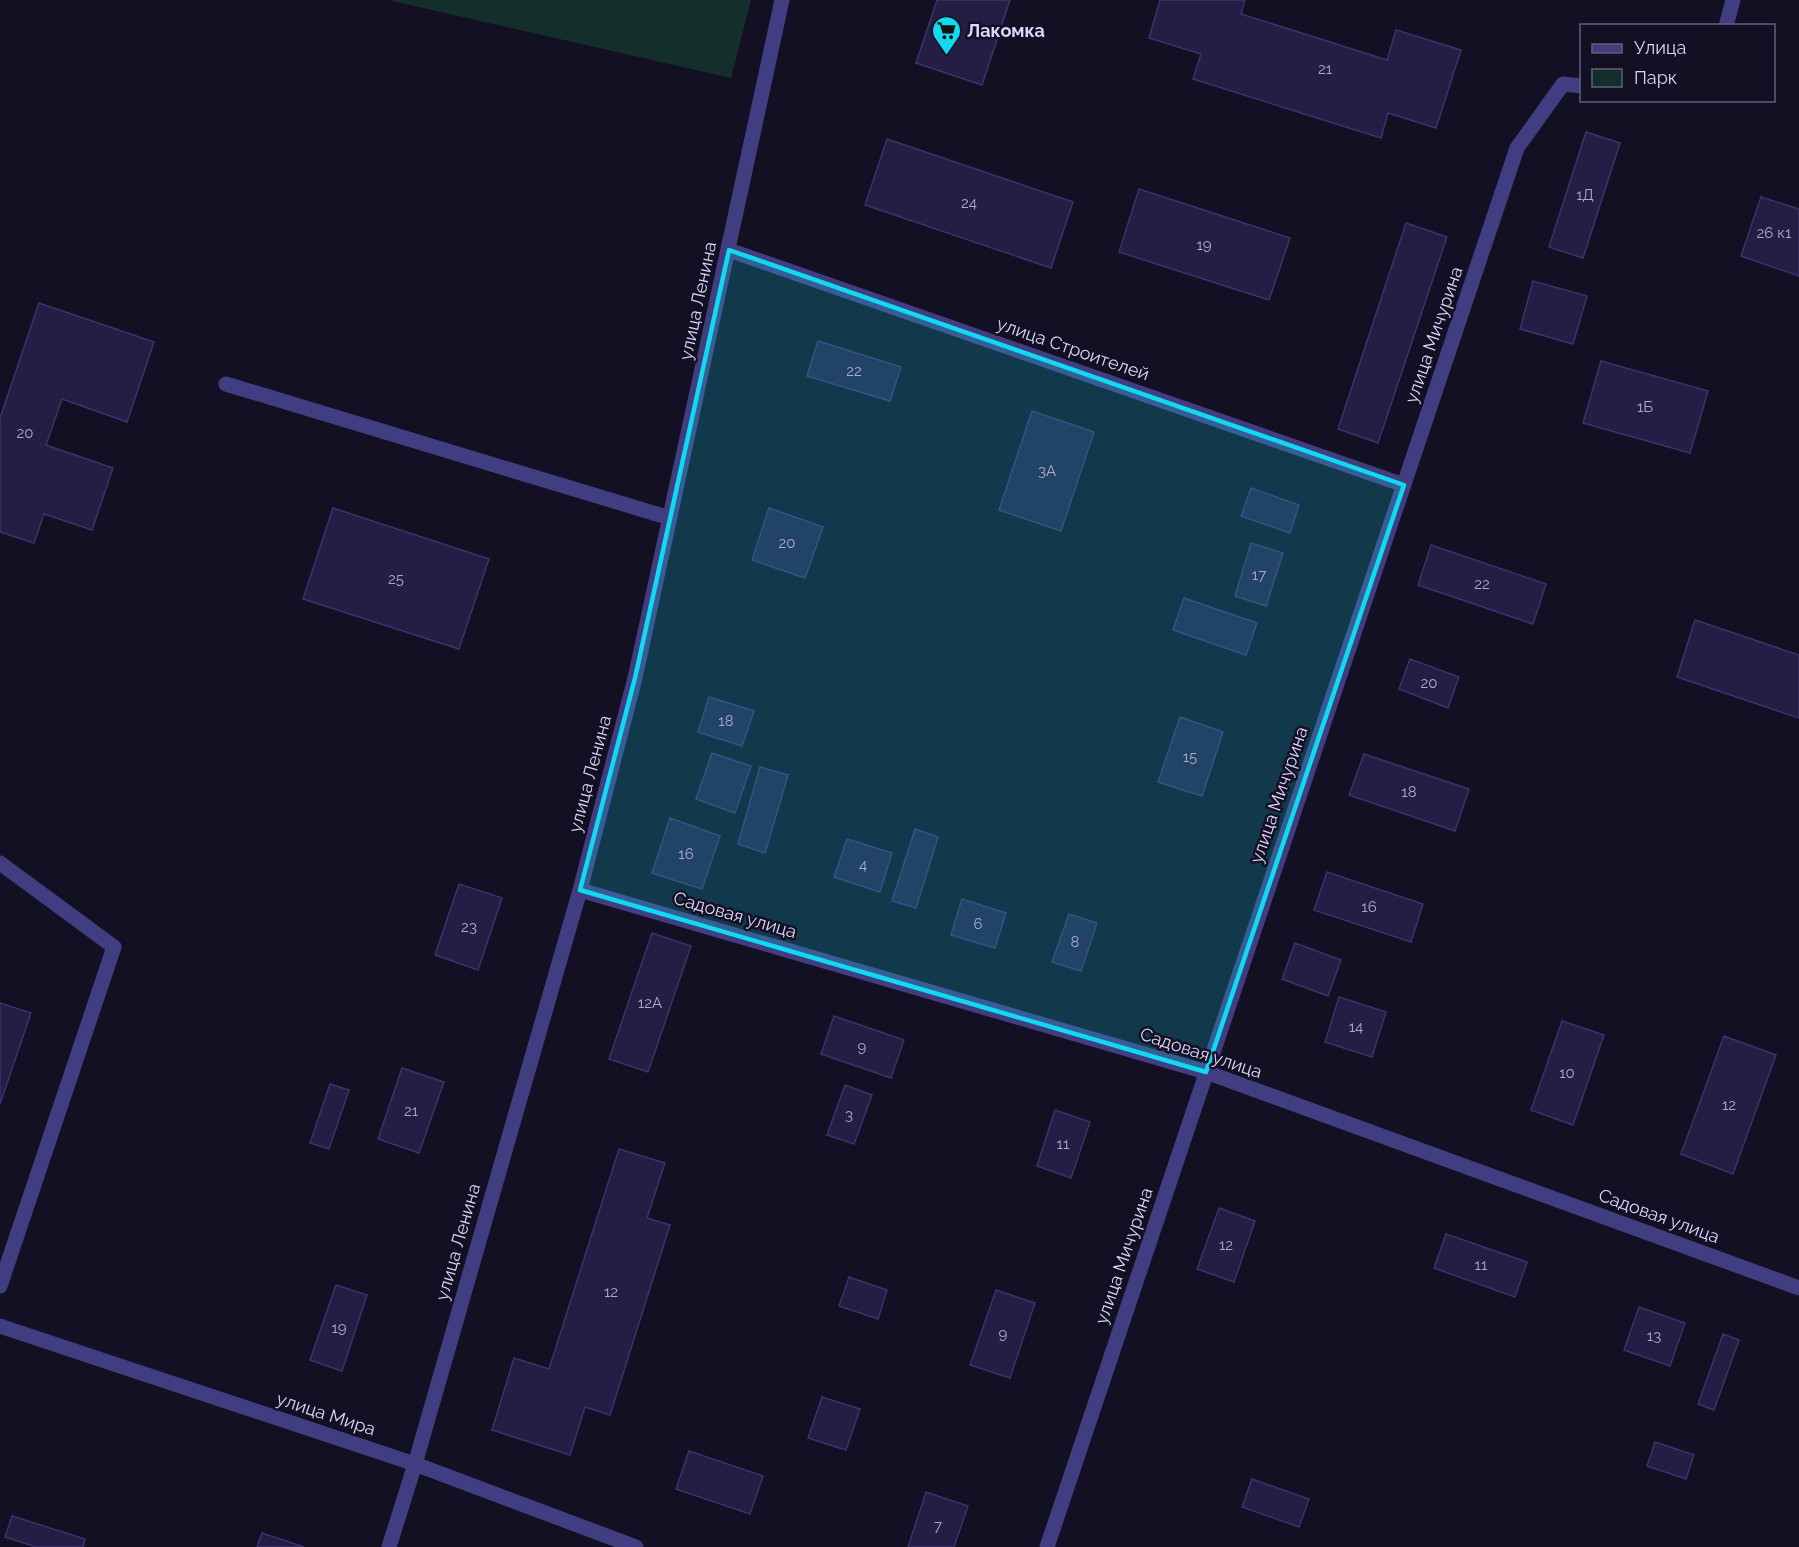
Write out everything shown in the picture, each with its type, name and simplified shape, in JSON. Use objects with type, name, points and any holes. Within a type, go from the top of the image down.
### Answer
[{"type":"street","name":"улица Ленина","points":[[389,1547],[580,890],[635,678],[782,0]]},
{"type":"street","points":[[1727,24],[1733,0]]},
{"type":"street","name":"улица Мичурина","points":[[1047,1547],[1517,148],[1563,84],[1580,86]]},
{"type":"street","name":"улица Строителей","points":[[729,250],[1404,485]]},
{"type":"street","points":[[226,384],[670,518]]},
{"type":"street","points":[[0,863],[114,947],[0,1286]]},
{"type":"street","name":"Садовая улица","points":[[580,890],[1206,1072],[1799,1288]]},
{"type":"street","name":"улица Мира","points":[[0,1326],[415,1464],[636,1547]]},
{"type":"highlighted area","points":[[729,250],[1404,485],[1206,1072],[580,890],[635,678]]},
{"type":"green space","points":[[388,0],[751,0],[731,78]]},
{"type":"building","points":[[937,0],[1010,0],[982,85],[916,63]]},
{"type":"building","points":[[1160,0],[1245,0],[1241,14],[1387,60],[1396,30],[1461,50],[1436,128],[1388,113],[1381,138],[1193,79],[1201,54],[1149,38]]},
{"type":"building","points":[[1586,132],[1620,143],[1583,258],[1549,247]]},
{"type":"building","points":[[887,139],[1073,202],[1051,268],[865,205]]},
{"type":"building","points":[[1139,189],[1290,238],[1269,300],[1119,252]]},
{"type":"building","points":[[1761,197],[1799,209],[1799,276],[1741,256]]},
{"type":"building","points":[[1406,223],[1447,237],[1378,443],[1338,429]]},
{"type":"building","points":[[1533,281],[1587,296],[1573,344],[1520,329]]},
{"type":"building","points":[[39,303],[154,342],[127,422],[62,399],[46,445],[113,468],[92,530],[44,514],[34,543],[0,532],[0,418]]},
{"type":"building","points":[[818,341],[901,367],[890,401],[807,376]]},
{"type":"building","points":[[1601,361],[1708,391],[1690,453],[1583,423]]},
{"type":"building","points":[[1032,411],[1094,432],[1061,531],[999,510]]},
{"type":"building","points":[[1251,488],[1299,505],[1290,533],[1241,516]]},
{"type":"building","points":[[333,508],[489,559],[459,649],[303,599]]},
{"type":"building","points":[[769,508],[823,527],[805,578],[752,560]]},
{"type":"building","points":[[1251,543],[1283,553],[1266,606],[1235,596]]},
{"type":"building","points":[[1431,545],[1546,584],[1533,624],[1418,585]]},
{"type":"building","points":[[1184,598],[1257,623],[1246,655],[1173,630]]},
{"type":"building","points":[[1695,620],[1799,655],[1799,718],[1677,677]]},
{"type":"building","points":[[1410,659],[1459,677],[1448,708],[1399,689]]},
{"type":"building","points":[[709,697],[754,711],[742,746],[698,732]]},
{"type":"building","points":[[1180,717],[1223,732],[1202,796],[1158,782]]},
{"type":"building","points":[[712,753],[751,766],[735,813],[696,799]]},
{"type":"building","points":[[1364,754],[1469,789],[1455,831],[1349,795]]},
{"type":"building","points":[[760,767],[788,775],[765,853],[738,844]]},
{"type":"building","points":[[670,818],[720,836],[702,889],[652,873]]},
{"type":"building","points":[[915,829],[938,837],[916,908],[892,901]]},
{"type":"building","points":[[847,839],[892,853],[880,892],[834,877]]},
{"type":"building","points":[[1327,872],[1423,904],[1411,942],[1314,910]]},
{"type":"building","points":[[459,884],[502,898],[478,970],[435,955]]},
{"type":"building","points":[[962,899],[1006,913],[995,948],[951,935]]},
{"type":"building","points":[[1069,914],[1097,923],[1081,971],[1052,962]]},
{"type":"building","points":[[652,933],[691,946],[648,1072],[609,1059]]},
{"type":"building","points":[[1295,943],[1341,960],[1328,996],[1282,979]]},
{"type":"building","points":[[1339,997],[1386,1012],[1372,1057],[1325,1042]]},
{"type":"building","points":[[0,1003],[31,1013],[0,1104]]},
{"type":"building","points":[[834,1016],[904,1040],[891,1078],[821,1054]]},
{"type":"building","points":[[1562,1021],[1604,1035],[1573,1125],[1531,1110]]},
{"type":"building","points":[[1724,1036],[1776,1055],[1733,1174],[1681,1154]]},
{"type":"building","points":[[402,1068],[444,1082],[419,1153],[378,1139]]},
{"type":"building","points":[[330,1084],[349,1090],[329,1149],[310,1143]]},
{"type":"building","points":[[845,1085],[872,1095],[854,1144],[827,1135]]},
{"type":"building","points":[[1055,1110],[1090,1122],[1071,1178],[1037,1166]]},
{"type":"building","points":[[619,1149],[665,1163],[647,1218],[670,1225],[610,1415],[585,1407],[570,1455],[492,1430],[514,1358],[549,1369]]},
{"type":"building","points":[[1219,1208],[1255,1221],[1234,1282],[1197,1269]]},
{"type":"building","points":[[1446,1234],[1527,1262],[1515,1297],[1434,1268]]},
{"type":"building","points":[[849,1277],[887,1290],[878,1319],[839,1306]]},
{"type":"building","points":[[336,1285],[367,1295],[342,1371],[310,1360]]},
{"type":"building","points":[[996,1290],[1035,1303],[1010,1378],[970,1365]]},
{"type":"building","points":[[1639,1307],[1685,1323],[1670,1366],[1624,1350]]},
{"type":"building","points":[[1723,1334],[1739,1340],[1714,1410],[1698,1404]]},
{"type":"building","points":[[822,1397],[860,1409],[846,1450],[808,1438]]},
{"type":"building","points":[[1655,1442],[1694,1455],[1686,1479],[1647,1466]]},
{"type":"building","points":[[689,1451],[763,1476],[750,1514],[676,1489]]},
{"type":"building","points":[[1252,1479],[1309,1499],[1299,1527],[1242,1507]]},
{"type":"building","points":[[926,1492],[968,1506],[954,1547],[908,1547]]},
{"type":"building","points":[[12,1516],[85,1539],[83,1547],[36,1547],[5,1537]]},
{"type":"building","points":[[262,1533],[304,1547],[257,1547]]},
{"type":"place","name":"Лакомка","points":[[946,56]]}]
